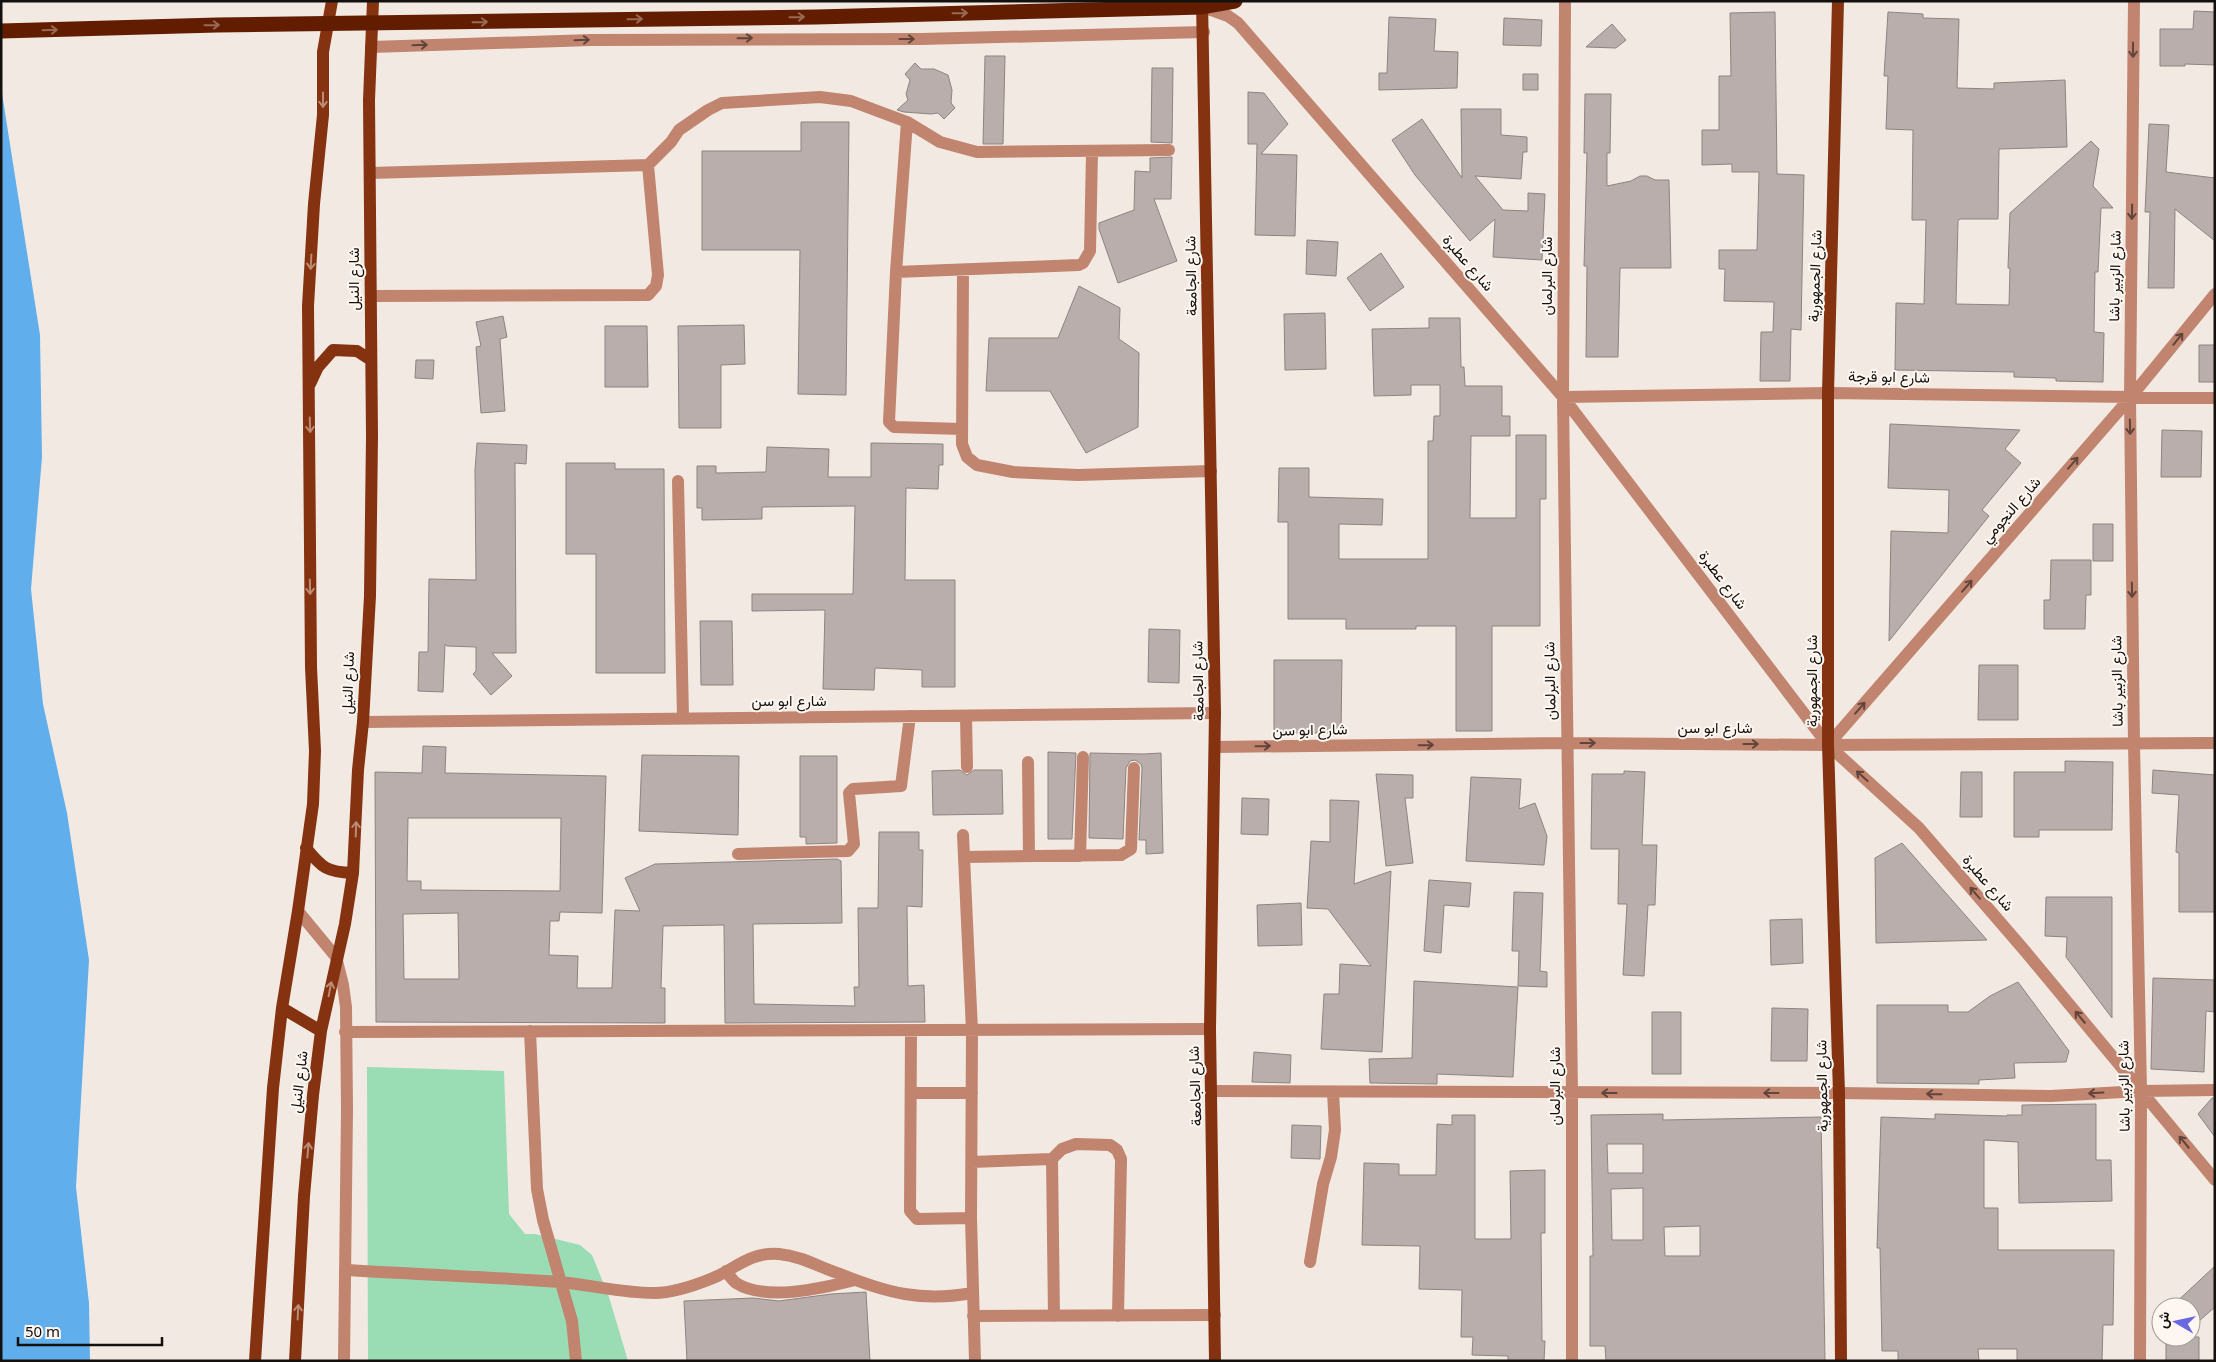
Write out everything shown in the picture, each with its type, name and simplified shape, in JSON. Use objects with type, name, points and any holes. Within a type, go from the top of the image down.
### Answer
[{"type":"highway","points":[[1,31],[217,25],[816,17],[1202,4],[1235,1]]},
{"type":"main road","name":"شارع النيل","points":[[255,1361],[273,1088],[282,1008],[313,804],[315,751],[311,667],[308,306],[313,213],[323,115],[323,52],[332,1]]},
{"type":"main road","name":"شارع النيل","points":[[295,1361],[304,1196],[312,1095],[321,1031],[336,957],[345,924],[353,873],[358,770],[363,722],[370,596],[371,296],[369,100],[373,1]]},
{"type":"main road","name":"شارع الجمهورية","points":[[1838,1],[1828,393],[1828,745],[1839,1093],[1841,1361]]},
{"type":"main road","name":"شارع الجامعة","points":[[1202,4],[1204,32],[1215,747],[1210,1029],[1215,1361]]},
{"type":"main road","points":[[308,387],[318,367],[333,350],[357,351],[371,360]]},
{"type":"main road","points":[[306,848],[319,865],[327,870],[353,873]]},
{"type":"main road","points":[[282,1008],[321,1031]]},
{"type":"street","name":"شارع البرلمان","points":[[1566,1],[1563,397],[1572,1093],[1572,1361]]},
{"type":"street","name":"شارع الزبير باشا","points":[[2134,1],[2130,398],[2141,1091],[2140,1361]]},
{"type":"street","name":"شارع عطبرة","points":[[1202,4],[1228,16],[1238,23],[1563,397],[1828,745],[1919,828],[2025,951],[2215,1180]]},
{"type":"street","points":[[371,47],[591,40],[921,39],[1204,32]]},
{"type":"street","points":[[370,173],[648,165],[671,142],[679,130],[708,110],[722,103],[820,97],[851,101],[907,122],[940,142],[977,152],[1169,150]]},
{"type":"street","points":[[907,122],[896,272],[889,422],[894,427],[962,429]]},
{"type":"street","points":[[896,272],[1079,265],[1084,263],[1090,251],[1092,152]]},
{"type":"street","points":[[371,296],[648,295],[656,286],[658,275],[648,165]]},
{"type":"street","points":[[963,270],[962,444],[967,457],[977,465],[1013,472],[1078,475],[1211,471]]},
{"type":"street","name":"شارع النجومي","points":[[1828,745],[2130,398],[2215,294]]},
{"type":"street","name":"شارع ابو قرجة","points":[[1563,397],[1828,393],[2215,398]]},
{"type":"street","points":[[678,481],[683,718]]},
{"type":"street","name":"شارع ابو سن","points":[[363,722],[1214,713]]},
{"type":"street","points":[[738,854],[848,851],[854,844],[849,793],[854,789],[901,786],[910,716]]},
{"type":"street","points":[[966,716],[967,767]]},
{"type":"street","name":"شارع ابو سن","points":[[1215,747],[1567,743],[1828,745],[2215,743]]},
{"type":"street","points":[[1080,856],[1083,757]]},
{"type":"street","points":[[1028,762],[1029,856]]},
{"type":"street","points":[[964,857],[1121,855],[1131,849],[1134,768]]},
{"type":"street","points":[[963,835],[972,1031],[971,1218],[975,1361]]},
{"type":"street","points":[[298,910],[336,957],[346,1007],[347,1110],[344,1361]]},
{"type":"street","points":[[345,1032],[1210,1029]]},
{"type":"street","points":[[911,1030],[910,1210],[917,1219],[971,1218]]},
{"type":"street","points":[[530,1031],[537,1190],[543,1220],[572,1321],[576,1361]]},
{"type":"street","points":[[1212,1091],[1839,1093],[2051,1096],[2141,1091],[2215,1090]]},
{"type":"street","points":[[1310,1262],[1323,1184],[1334,1139],[1333,1092]]},
{"type":"street","points":[[911,1093],[972,1093]]},
{"type":"street","points":[[972,1162],[1052,1159],[1062,1149],[1076,1144],[1110,1146],[1117,1150],[1121,1159],[1118,1316]]},
{"type":"street","points":[[1052,1159],[1054,1316]]},
{"type":"street","points":[[345,1270],[562,1282],[655,1293],[671,1291],[713,1278],[736,1264],[755,1256],[778,1254],[807,1260],[855,1280],[912,1296],[946,1298],[972,1293]]},
{"type":"street","points":[[726,1271],[735,1282],[758,1291],[801,1292],[855,1280]]},
{"type":"street","points":[[973,1316],[1215,1315]]},
{"type":"green space","points":[[367,1067],[504,1071],[509,1214],[525,1234],[535,1234],[580,1245],[592,1255],[609,1297],[628,1361],[368,1361]]},
{"type":"water","points":[[1,87],[40,335],[42,457],[31,589],[43,704],[67,813],[89,960],[76,1187],[89,1303],[90,1361],[1,1361]]},
{"type":"building","points":[[2194,11],[2215,12],[2215,65],[2185,64],[2185,66],[2160,66],[2160,29],[2193,29]]},
{"type":"building","points":[[1775,12],[1777,174],[1804,175],[1801,330],[1791,329],[1790,381],[1760,381],[1761,332],[1773,332],[1774,302],[1724,301],[1725,269],[1719,269],[1719,250],[1757,250],[1759,172],[1732,172],[1732,164],[1702,165],[1702,130],[1719,130],[1719,76],[1731,76],[1730,13]]},
{"type":"building","points":[[1888,12],[1923,14],[1923,18],[1959,19],[1957,88],[1994,89],[1994,83],[2065,80],[2067,147],[1999,149],[1998,219],[1960,219],[1958,221],[1956,304],[2009,305],[2010,213],[2091,141],[2099,149],[2093,186],[2113,208],[2101,208],[2098,272],[2095,272],[2094,332],[2104,333],[2103,382],[2056,381],[2056,378],[2014,377],[2014,372],[1895,370],[1896,303],[1924,304],[1926,220],[1912,220],[1913,130],[1886,129],[1888,76],[1884,76]]},
{"type":"building","points":[[1389,17],[1436,19],[1434,51],[1458,52],[1457,88],[1379,90],[1379,73],[1387,73]]},
{"type":"building","points":[[1504,18],[1542,20],[1541,46],[1503,45]]},
{"type":"building","points":[[1612,24],[1626,40],[1616,48],[1586,47]]},
{"type":"building","points":[[985,56],[1005,56],[1003,144],[983,144]]},
{"type":"building","points":[[915,63],[921,69],[934,69],[948,75],[952,90],[951,103],[955,108],[944,119],[938,113],[931,114],[897,110],[908,100],[906,94],[910,80],[905,74]]},
{"type":"building","points":[[1152,68],[1173,68],[1172,143],[1151,142]]},
{"type":"building","points":[[1523,74],[1538,74],[1538,90],[1523,90]]},
{"type":"building","points":[[1248,92],[1264,93],[1288,124],[1261,154],[1297,155],[1295,236],[1255,235],[1257,144],[1248,144]]},
{"type":"building","points":[[1585,94],[1611,94],[1610,153],[1607,153],[1607,186],[1631,181],[1640,176],[1647,176],[1655,180],[1669,180],[1671,268],[1620,268],[1618,357],[1586,357],[1587,266],[1584,266],[1587,153],[1584,153]]},
{"type":"building","points":[[1461,109],[1501,109],[1501,135],[1527,137],[1527,152],[1523,152],[1521,179],[1475,176],[1503,210],[1528,211],[1528,193],[1545,194],[1542,260],[1493,257],[1495,219],[1470,241],[1415,175],[1392,140],[1422,119],[1462,178]]},
{"type":"building","points":[[801,122],[849,122],[846,395],[798,394],[800,250],[702,250],[702,151],[801,151]]},
{"type":"building","points":[[2149,124],[2169,125],[2166,172],[2215,178],[2215,241],[2175,209],[2174,288],[2148,288],[2150,212],[2145,212]]},
{"type":"building","points":[[1172,157],[1171,199],[1154,199],[1177,261],[1118,283],[1099,229],[1099,223],[1134,210],[1135,171],[1150,172],[1150,158]]},
{"type":"building","points":[[1307,240],[1338,242],[1336,276],[1306,274]]},
{"type":"building","points":[[1381,253],[1404,287],[1370,311],[1347,278]]},
{"type":"building","points":[[1079,286],[1120,308],[1119,339],[1139,353],[1138,427],[1086,453],[1050,391],[986,391],[989,338],[1058,338]]},
{"type":"building","points":[[1325,313],[1326,369],[1285,370],[1284,314]]},
{"type":"building","points":[[503,316],[507,337],[500,339],[505,411],[481,413],[476,347],[481,346],[476,322]]},
{"type":"building","points":[[1429,318],[1460,318],[1461,367],[1464,367],[1465,386],[1502,386],[1502,416],[1510,416],[1510,436],[1471,436],[1470,518],[1516,518],[1516,435],[1546,435],[1546,499],[1540,499],[1540,626],[1492,626],[1492,731],[1456,731],[1456,626],[1416,626],[1416,629],[1346,629],[1346,619],[1288,619],[1288,522],[1278,522],[1279,468],[1309,468],[1309,497],[1383,499],[1382,525],[1339,524],[1339,559],[1428,559],[1428,441],[1433,441],[1434,416],[1440,416],[1440,385],[1411,385],[1411,395],[1374,396],[1372,329],[1429,328]]},
{"type":"building","points":[[744,325],[745,364],[721,365],[721,428],[679,428],[678,326]]},
{"type":"building","points":[[605,326],[647,326],[648,387],[605,387]]},
{"type":"building","points":[[2199,345],[2215,345],[2215,382],[2199,382]]},
{"type":"building","points":[[416,360],[434,360],[433,379],[415,378]]},
{"type":"building","points":[[1890,424],[2020,430],[2005,449],[2021,463],[1982,510],[1989,516],[1889,641],[1891,531],[1948,533],[1949,490],[1888,488]]},
{"type":"building","points":[[2162,430],[2202,431],[2201,477],[2161,477]]},
{"type":"building","points":[[477,443],[527,445],[526,464],[515,463],[516,653],[492,653],[512,676],[491,695],[473,674],[476,671],[476,647],[447,646],[445,644],[443,692],[418,691],[419,652],[428,652],[429,579],[476,580],[475,470]]},
{"type":"building","points":[[871,443],[943,444],[943,465],[939,465],[938,489],[906,488],[905,580],[955,580],[955,687],[922,687],[922,670],[875,668],[874,690],[823,689],[825,610],[752,611],[752,594],[853,594],[855,506],[762,507],[762,519],[702,520],[702,508],[697,508],[697,466],[716,466],[716,473],[766,472],[767,447],[829,449],[828,477],[871,477]]},
{"type":"building","points":[[566,463],[615,463],[615,469],[664,469],[665,673],[596,673],[596,554],[566,554]]},
{"type":"building","points":[[2093,524],[2113,524],[2113,561],[2093,561]]},
{"type":"building","points":[[2051,560],[2091,560],[2091,595],[2086,595],[2085,629],[2044,629],[2044,600],[2050,600]]},
{"type":"building","points":[[700,621],[732,621],[733,685],[701,685]]},
{"type":"building","points":[[1149,629],[1180,630],[1179,683],[1148,682]]},
{"type":"building","points":[[1274,660],[1342,660],[1341,733],[1274,733]]},
{"type":"building","points":[[1979,665],[2018,665],[2018,720],[1978,720]]},
{"type":"building","points":[[423,746],[446,747],[445,773],[606,776],[602,913],[560,912],[559,921],[550,921],[549,955],[578,956],[577,988],[612,988],[615,910],[640,911],[625,878],[655,864],[837,859],[841,861],[842,923],[753,924],[754,1004],[855,1006],[854,987],[859,987],[858,908],[878,908],[879,832],[919,832],[919,850],[923,850],[922,907],[907,906],[908,986],[924,985],[925,1022],[725,1023],[724,925],[663,926],[661,988],[665,988],[665,1023],[376,1022],[375,772],[422,773]],"holes":[[[408,818],[561,818],[560,891],[421,890],[421,881],[407,881]],[[458,913],[459,979],[404,979],[403,914]]]},
{"type":"building","points":[[1048,752],[1076,753],[1072,839],[1048,839]]},
{"type":"building","points":[[1090,753],[1161,753],[1163,853],[1146,854],[1146,840],[1139,840],[1142,768],[1141,764],[1135,760],[1130,761],[1126,768],[1123,839],[1089,838]]},
{"type":"building","points":[[642,755],[739,756],[738,835],[639,831]]},
{"type":"building","points":[[800,756],[837,756],[837,843],[806,844],[806,837],[800,837]]},
{"type":"building","points":[[2065,761],[2113,762],[2112,830],[2039,830],[2039,837],[2014,837],[2014,772],[2065,772]]},
{"type":"building","points":[[960,770],[967,775],[974,770],[1002,770],[1003,814],[933,815],[932,771]]},
{"type":"building","points":[[2153,770],[2215,775],[2215,912],[2179,912],[2179,853],[2176,852],[2179,795],[2152,793]]},
{"type":"building","points":[[1624,771],[1645,772],[1642,845],[1657,845],[1655,905],[1648,905],[1644,976],[1623,975],[1627,904],[1618,904],[1619,849],[1591,849],[1592,774],[1624,774]]},
{"type":"building","points":[[1961,772],[1982,772],[1982,817],[1960,817]]},
{"type":"building","points":[[1376,774],[1413,775],[1413,798],[1405,798],[1413,863],[1386,866]]},
{"type":"building","points":[[1471,777],[1521,779],[1519,809],[1535,803],[1547,836],[1544,865],[1466,861]]},
{"type":"building","points":[[1242,798],[1269,799],[1268,835],[1241,834]]},
{"type":"building","points":[[1330,800],[1359,801],[1354,884],[1391,871],[1382,1052],[1321,1049],[1324,994],[1339,994],[1340,964],[1371,966],[1328,909],[1307,908],[1311,841],[1330,842]]},
{"type":"building","points":[[1902,843],[1987,940],[1876,943],[1875,858]]},
{"type":"building","points":[[1429,880],[1471,883],[1469,907],[1444,905],[1441,953],[1424,951]]},
{"type":"building","points":[[1514,892],[1543,893],[1540,971],[1547,972],[1547,987],[1518,986],[1519,951],[1512,951]]},
{"type":"building","points":[[2046,897],[2112,897],[2112,1018],[2066,957],[2067,937],[2045,936]]},
{"type":"building","points":[[1301,903],[1302,945],[1258,946],[1257,905]]},
{"type":"building","points":[[1802,919],[1803,963],[1771,965],[1770,920]]},
{"type":"building","points":[[2153,978],[2215,980],[2215,1012],[2206,1011],[2204,1072],[2151,1069]]},
{"type":"building","points":[[1414,981],[1518,987],[1513,1077],[1437,1074],[1437,1084],[1370,1083],[1369,1059],[1412,1058]]},
{"type":"building","points":[[2018,982],[2069,1051],[2066,1062],[2014,1063],[2015,1078],[1979,1080],[1979,1084],[1877,1083],[1877,1005],[1948,1005],[1948,1012],[1968,1012],[1990,996]]},
{"type":"building","points":[[1772,1008],[1808,1009],[1807,1061],[1771,1061]]},
{"type":"building","points":[[1652,1012],[1681,1012],[1681,1074],[1652,1074]]},
{"type":"building","points":[[1254,1052],[1291,1055],[1290,1083],[1252,1082]]},
{"type":"building","points":[[2212,1098],[2215,1098],[2215,1137],[2198,1114]]},
{"type":"building","points":[[2096,1104],[2096,1160],[2111,1160],[2112,1201],[2019,1203],[2018,1142],[1984,1140],[1984,1208],[1998,1208],[1998,1250],[2114,1250],[2113,1325],[2103,1325],[2102,1361],[2017,1361],[2017,1349],[1978,1349],[1979,1361],[1898,1361],[1898,1351],[1882,1351],[1880,1248],[1877,1248],[1881,1117],[1935,1119],[1935,1114],[2007,1116],[2022,1115],[2022,1105]]},
{"type":"building","points":[[1663,1114],[1663,1120],[1821,1117],[1825,1361],[1606,1361],[1605,1346],[1590,1346],[1590,1256],[1593,1256],[1591,1115]],"holes":[[[1607,1144],[1643,1144],[1643,1173],[1608,1173]],[[1643,1188],[1643,1240],[1612,1240],[1611,1189]],[[1700,1226],[1700,1256],[1665,1256],[1664,1227]]]},
{"type":"building","points":[[1452,1115],[1475,1115],[1475,1239],[1511,1239],[1510,1171],[1545,1170],[1545,1233],[1541,1233],[1542,1341],[1545,1341],[1544,1361],[1508,1361],[1508,1356],[1472,1355],[1473,1337],[1461,1337],[1462,1290],[1419,1289],[1420,1246],[1362,1245],[1364,1163],[1399,1164],[1399,1175],[1436,1175],[1437,1124],[1452,1125]]},
{"type":"building","points":[[1292,1125],[1321,1126],[1320,1159],[1291,1158]]},
{"type":"building","points":[[2215,1266],[2215,1307],[2201,1319],[2201,1297],[2182,1297]]},
{"type":"building","points":[[866,1292],[870,1361],[687,1361],[684,1301],[753,1298],[779,1301],[831,1294]]},
{"type":"building","points":[[2166,1347],[2199,1347],[2199,1361],[2166,1361]]}]
